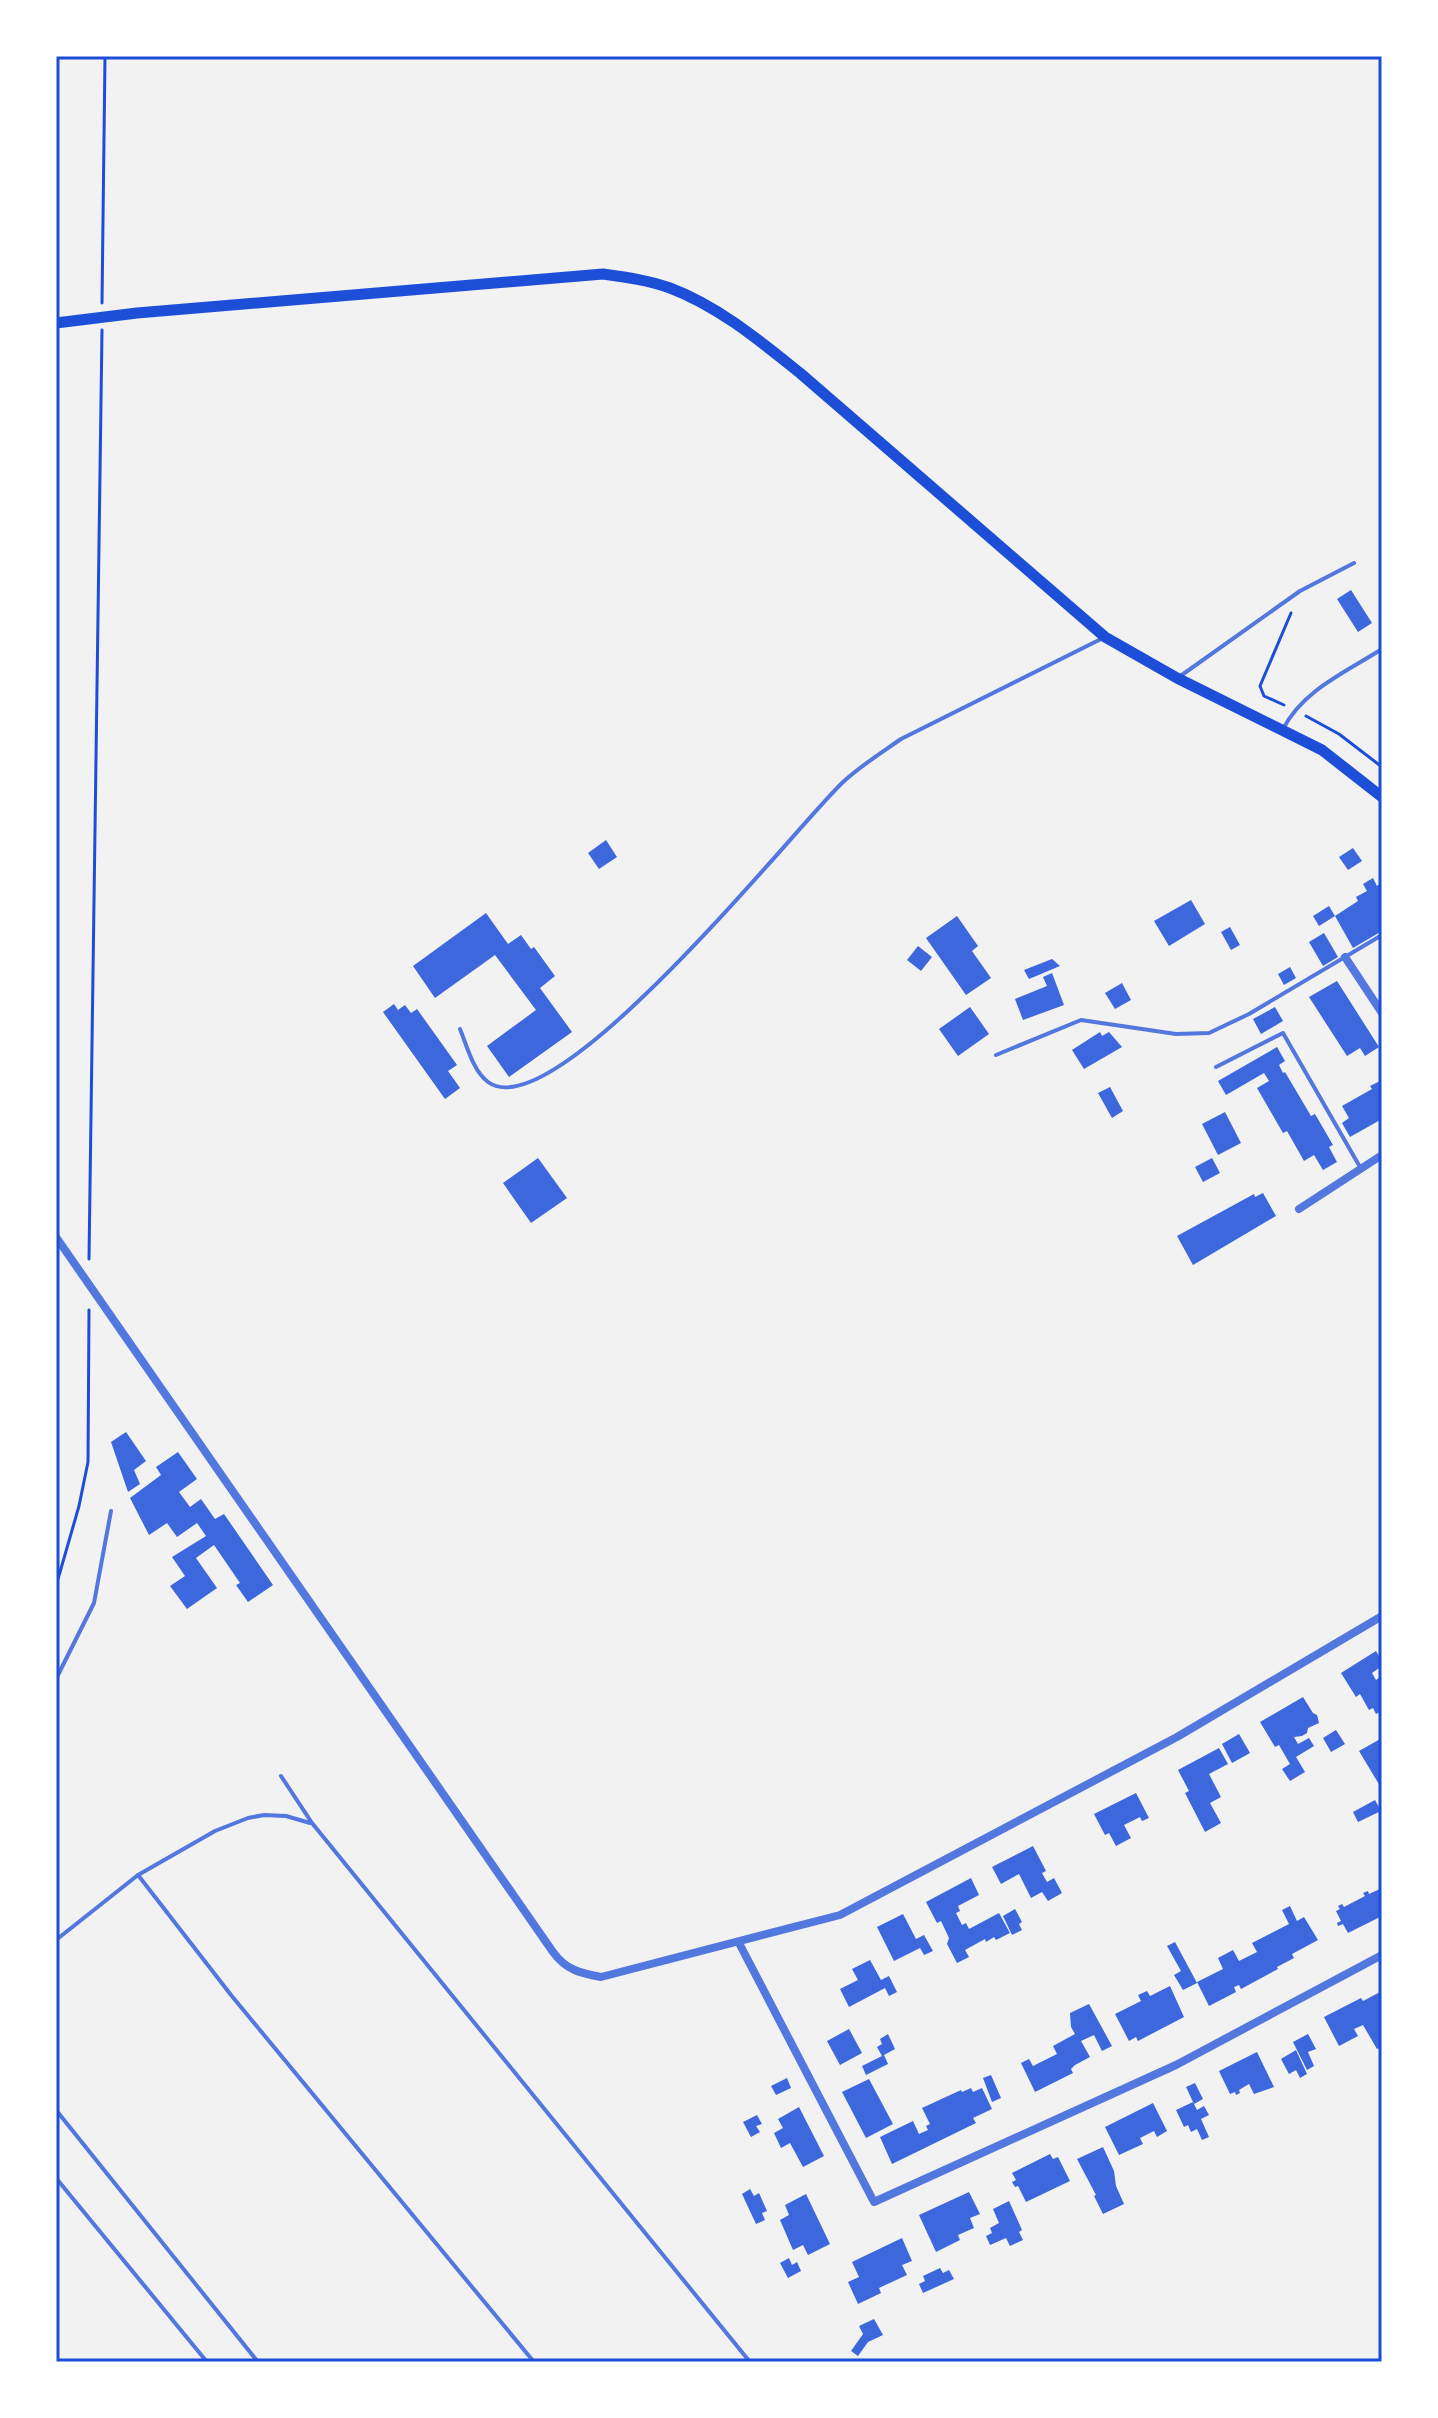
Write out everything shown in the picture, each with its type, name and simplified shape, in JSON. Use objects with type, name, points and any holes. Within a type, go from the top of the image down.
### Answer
[{"type":"main road","points":[[56,323],[603,274],[640,279],[670,288],[708,306],[780,356],[867,428],[1105,637],[1177,678],[1322,750],[1382,797]]},
{"type":"street","points":[[1345,957],[1382,1013]]},
{"type":"street","points":[[1299,1209],[1382,1155]]},
{"type":"street","points":[[58,1244],[91,1285],[553,1952],[563,1966],[577,1972],[601,1977],[840,1915],[1177,1737],[1382,1616]]},
{"type":"street","points":[[739,1943],[874,2202],[1176,2065],[1382,1955]]},
{"type":"lane","points":[[1177,678],[1300,591],[1354,563]]},
{"type":"lane","points":[[460,1029],[475,1067],[489,1083],[508,1087],[524,1085],[562,1066],[625,1013],[737,902],[844,781],[875,756],[901,739],[1105,637]]},
{"type":"lane","points":[[1282,730],[1293,709],[1307,697],[1382,649]]},
{"type":"lane","points":[[996,1055],[1081,1020],[1176,1034],[1209,1033],[1249,1014],[1382,935]]},
{"type":"lane","points":[[1216,1067],[1283,1033],[1361,1169]]},
{"type":"lane","points":[[56,1679],[94,1603],[111,1511]]},
{"type":"lane","points":[[281,1776],[312,1823],[750,2362]]},
{"type":"lane","points":[[56,1940],[138,1875],[215,1831],[248,1818],[286,1816],[312,1823]]},
{"type":"lane","points":[[138,1875],[231,1995],[534,2362]]},
{"type":"lane","points":[[56,2110],[258,2362]]},
{"type":"lane","points":[[56,2178],[207,2362]]},
{"type":"path","points":[[102,294],[105,56]]},
{"type":"path","points":[[56,1586],[88,1462],[102,343]]},
{"type":"building","points":[[1351,590],[1372,623],[1358,632],[1337,599]]},
{"type":"building","points":[[606,840],[617,857],[599,869],[588,853]]},
{"type":"building","points":[[1353,848],[1362,861],[1348,870],[1339,857]]},
{"type":"building","points":[[1373,878],[1377,886],[1382,882],[1382,931],[1353,948],[1335,916],[1367,891],[1363,884]]},
{"type":"building","points":[[1191,900],[1205,924],[1169,946],[1154,921]]},
{"type":"building","points":[[1329,906],[1335,916],[1319,926],[1313,916]]},
{"type":"building","points":[[486,913],[508,944],[521,935],[555,976],[540,988],[572,1032],[509,1077],[487,1046],[536,1010],[495,955],[435,998],[413,966]]},
{"type":"building","points":[[957,916],[978,946],[972,951],[991,978],[966,995],[926,938]]},
{"type":"building","points":[[1230,927],[1240,945],[1231,950],[1221,932]]},
{"type":"building","points":[[1324,933],[1338,957],[1323,966],[1309,942]]},
{"type":"building","points":[[918,946],[932,957],[921,971],[907,960]]},
{"type":"building","points":[[1052,959],[1060,966],[1029,979],[1024,970]]},
{"type":"building","points":[[1290,967],[1296,978],[1284,985],[1278,974]]},
{"type":"building","points":[[1052,973],[1064,1005],[1023,1020],[1015,999],[1047,986],[1043,977]]},
{"type":"building","points":[[1337,981],[1379,1047],[1365,1056],[1360,1048],[1347,1056],[1309,997]]},
{"type":"building","points":[[1122,983],[1131,1000],[1115,1009],[1105,993]]},
{"type":"building","points":[[394,1004],[398,1010],[405,1005],[411,1013],[417,1009],[457,1065],[448,1071],[460,1088],[445,1099],[383,1012]]},
{"type":"building","points":[[970,1007],[989,1034],[958,1056],[939,1029]]},
{"type":"building","points":[[1275,1007],[1283,1021],[1261,1034],[1253,1019]]},
{"type":"building","points":[[1100,1032],[1102,1036],[1109,1032],[1122,1047],[1084,1069],[1072,1050]]},
{"type":"building","points":[[1277,1047],[1285,1061],[1279,1065],[1283,1073],[1311,1116],[1315,1114],[1333,1145],[1329,1147],[1337,1162],[1323,1170],[1314,1155],[1304,1161],[1287,1131],[1283,1133],[1257,1088],[1269,1081],[1264,1073],[1226,1095],[1218,1081]]},
{"type":"building","points":[[1382,1080],[1382,1119],[1350,1137],[1342,1123],[1349,1118],[1342,1106]]},
{"type":"building","points":[[1110,1087],[1123,1111],[1112,1118],[1098,1093]]},
{"type":"building","points":[[1225,1112],[1241,1143],[1218,1155],[1202,1124]]},
{"type":"building","points":[[538,1158],[567,1198],[531,1223],[503,1183]]},
{"type":"building","points":[[1212,1158],[1220,1173],[1203,1182],[1195,1167]]},
{"type":"building","points":[[1263,1193],[1276,1216],[1193,1265],[1177,1236],[1254,1194],[1255,1197]]},
{"type":"building","points":[[126,1432],[146,1461],[134,1470],[140,1484],[128,1492],[111,1442]]},
{"type":"building","points":[[178,1452],[197,1479],[179,1492],[190,1507],[201,1499],[215,1519],[224,1514],[273,1585],[248,1602],[236,1585],[240,1583],[214,1545],[196,1558],[217,1588],[187,1609],[170,1586],[185,1576],[172,1557],[206,1536],[197,1523],[177,1537],[167,1523],[149,1535],[130,1498],[161,1475],[156,1467]]},
{"type":"building","points":[[1376,1651],[1382,1666],[1372,1673],[1376,1680],[1380,1677],[1382,1681],[1382,1711],[1376,1714],[1373,1708],[1369,1710],[1360,1694],[1356,1697],[1341,1673]]},
{"type":"building","points":[[1303,1697],[1317,1715],[1319,1723],[1308,1728],[1302,1736],[1294,1737],[1298,1744],[1309,1738],[1314,1746],[1296,1757],[1305,1772],[1290,1781],[1282,1769],[1290,1764],[1260,1722]]},
{"type":"building","points":[[1336,1730],[1345,1744],[1331,1752],[1323,1738]]},
{"type":"building","points":[[1239,1734],[1250,1753],[1232,1763],[1222,1744]]},
{"type":"building","points":[[1382,1738],[1382,1785],[1380,1786],[1359,1751]]},
{"type":"building","points":[[1219,1748],[1228,1764],[1209,1774],[1221,1797],[1210,1803],[1221,1823],[1205,1832],[1185,1793],[1189,1791],[1178,1770]]},
{"type":"building","points":[[1136,1793],[1149,1818],[1142,1821],[1140,1817],[1124,1825],[1131,1838],[1116,1846],[1109,1833],[1105,1835],[1094,1814]]},
{"type":"building","points":[[1375,1800],[1381,1811],[1358,1822],[1353,1812]]},
{"type":"building","points":[[1033,1846],[1046,1871],[1042,1873],[1047,1882],[1054,1878],[1062,1893],[1048,1901],[1042,1892],[1031,1898],[1019,1874],[1001,1884],[992,1867]]},
{"type":"building","points":[[971,1878],[979,1895],[958,1906],[960,1911],[956,1913],[962,1925],[966,1923],[969,1929],[999,1913],[1010,1933],[996,1940],[994,1937],[986,1942],[985,1939],[965,1950],[969,1957],[957,1963],[947,1944],[949,1938],[941,1921],[937,1923],[926,1902]]},
{"type":"building","points":[[1382,1888],[1382,1916],[1348,1933],[1343,1924],[1338,1926],[1337,1923],[1341,1921],[1336,1911],[1340,1909],[1338,1906],[1342,1904],[1344,1907],[1365,1896],[1363,1893],[1368,1891],[1369,1894]]},
{"type":"building","points":[[1290,1906],[1297,1921],[1304,1917],[1318,1940],[1292,1954],[1294,1958],[1278,1969],[1241,1989],[1239,1985],[1234,1987],[1236,1992],[1209,2006],[1197,1982],[1223,1969],[1218,1958],[1233,1950],[1239,1961],[1257,1952],[1252,1943],[1289,1924],[1282,1910]]},
{"type":"building","points":[[1015,1909],[1022,1922],[1019,1924],[1022,1930],[1012,1935],[1003,1916]]},
{"type":"building","points":[[903,1914],[916,1939],[924,1935],[933,1951],[924,1955],[920,1948],[894,1961],[877,1927]]},
{"type":"building","points":[[1175,1942],[1197,1983],[1183,1990],[1174,1975],[1181,1971],[1167,1946]]},
{"type":"building","points":[[870,1960],[881,1980],[889,1976],[897,1992],[889,1996],[885,1988],[849,2007],[840,1989],[858,1980],[852,1969]]},
{"type":"building","points":[[1170,1986],[1184,2017],[1138,2041],[1136,2037],[1129,2041],[1115,2014],[1141,2001],[1138,1995],[1147,1991],[1150,1996]]},
{"type":"building","points":[[1382,1991],[1382,2047],[1377,2049],[1363,2025],[1354,2029],[1358,2036],[1339,2046],[1324,2017]]},
{"type":"building","points":[[1089,2004],[1112,2046],[1102,2051],[1094,2035],[1081,2041],[1090,2057],[1075,2065],[1071,2069],[1073,2073],[1035,2092],[1021,2063],[1029,2059],[1033,2066],[1057,2054],[1053,2046],[1075,2034],[1070,2013]]},
{"type":"building","points":[[849,2029],[862,2053],[840,2065],[827,2041]]},
{"type":"building","points":[[888,2034],[895,2049],[884,2055],[888,2064],[866,2075],[862,2066],[882,2056],[877,2047],[882,2044],[880,2039]]},
{"type":"building","points":[[1308,2034],[1316,2049],[1308,2052],[1314,2066],[1307,2070],[1293,2042]]},
{"type":"building","points":[[1296,2050],[1307,2074],[1300,2078],[1296,2070],[1289,2074],[1281,2059]]},
{"type":"building","points":[[1257,2052],[1274,2087],[1254,2094],[1249,2084],[1239,2090],[1240,2093],[1230,2094],[1219,2071]]},
{"type":"building","points":[[991,2075],[1001,2098],[992,2102],[983,2078]]},
{"type":"building","points":[[787,2078],[791,2088],[776,2095],[771,2086]]},
{"type":"building","points":[[869,2079],[893,2124],[866,2138],[842,2092]]},
{"type":"building","points":[[1195,2083],[1203,2099],[1194,2104],[1186,2087]]},
{"type":"building","points":[[971,2088],[973,2092],[982,2088],[992,2109],[973,2118],[976,2123],[892,2164],[880,2137],[913,2121],[919,2134],[928,2130],[926,2126],[930,2124],[922,2108]]},
{"type":"building","points":[[1193,2102],[1197,2110],[1204,2106],[1209,2115],[1201,2119],[1209,2137],[1202,2140],[1197,2129],[1191,2132],[1188,2125],[1184,2127],[1176,2110]]},
{"type":"building","points":[[1153,2103],[1167,2131],[1157,2137],[1154,2131],[1140,2138],[1143,2144],[1119,2155],[1105,2127]]},
{"type":"building","points":[[799,2107],[824,2156],[803,2167],[790,2143],[781,2148],[774,2133],[783,2128],[778,2119]]},
{"type":"building","points":[[757,2115],[762,2124],[756,2126],[760,2132],[751,2137],[743,2122]]},
{"type":"building","points":[[1103,2147],[1124,2204],[1103,2214],[1077,2159]]},
{"type":"building","points":[[1050,2154],[1053,2159],[1058,2157],[1070,2181],[1026,2202],[1018,2186],[1015,2187],[1012,2182],[1016,2180],[1012,2173]]},
{"type":"building","points":[[750,2189],[754,2196],[759,2193],[767,2211],[762,2213],[765,2220],[756,2224],[742,2194]]},
{"type":"building","points":[[969,2192],[980,2214],[970,2218],[974,2228],[958,2235],[960,2240],[936,2252],[919,2215]]},
{"type":"building","points":[[806,2194],[830,2244],[808,2255],[803,2245],[793,2250],[780,2220],[789,2215],[785,2205]]},
{"type":"building","points":[[1009,2201],[1022,2230],[1019,2232],[1023,2240],[1010,2246],[1006,2238],[990,2245],[986,2236],[992,2233],[990,2228],[999,2223],[993,2209]]},
{"type":"building","points":[[902,2238],[912,2261],[902,2265],[907,2275],[879,2288],[881,2293],[858,2304],[848,2282],[859,2277],[852,2262]]},
{"type":"building","points":[[789,2258],[792,2265],[797,2262],[801,2271],[788,2278],[780,2263]]},
{"type":"building","points":[[940,2268],[943,2273],[949,2270],[954,2279],[923,2293],[919,2284],[925,2281],[923,2276]]},
{"type":"building","points":[[874,2319],[883,2335],[868,2342],[858,2356],[851,2351],[863,2334],[859,2326]]}]
